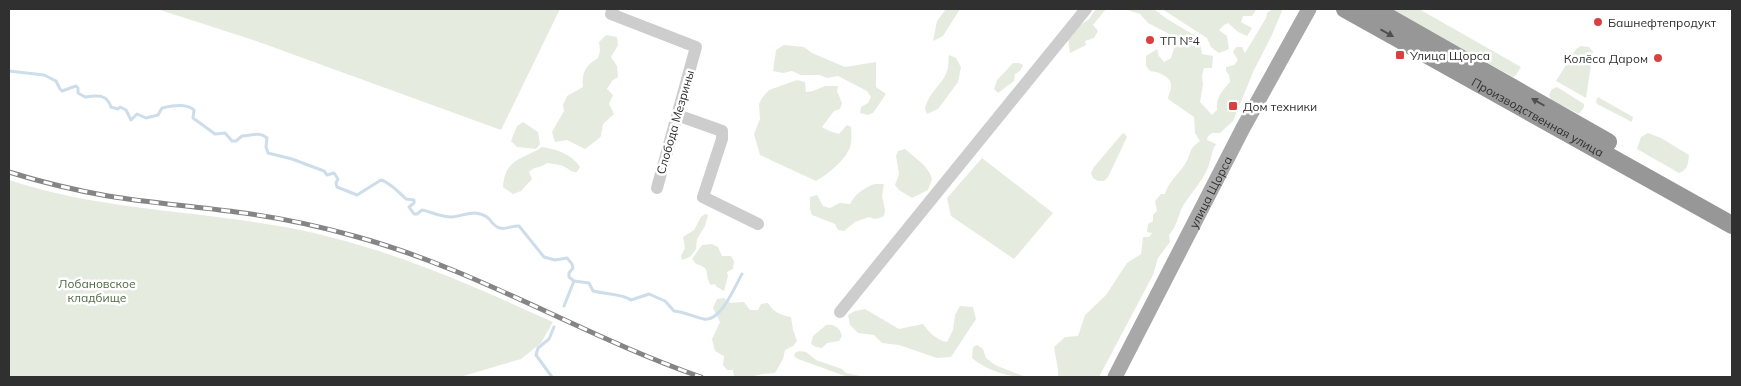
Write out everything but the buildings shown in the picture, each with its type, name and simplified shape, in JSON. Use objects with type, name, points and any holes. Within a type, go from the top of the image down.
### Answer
[{"type":"highway","name":"Производственная улица","points":[[1345,9],[1732,225]]},
{"type":"highway","name":"Производственная улица","points":[[1374,9],[1732,213]]},
{"type":"main road","name":"улица Щорса","points":[[1115,377],[1243,128],[1309,9]]},
{"type":"street","name":"Слобода Мезрины","points":[[613,9],[611,14],[696,46],[657,188]]},
{"type":"street","points":[[840,312],[1086,9]]},
{"type":"street","points":[[677,115],[722,131],[722,139],[703,197],[758,224]]},
{"type":"green space","points":[[157,9],[560,9],[501,130],[253,40]]},
{"type":"green space","points":[[946,9],[960,9],[943,36],[933,41],[937,21]]},
{"type":"green space","points":[[1096,9],[1106,9],[1093,25],[1098,31],[1094,38],[1085,41],[1086,45],[1070,53],[1068,38],[1071,32],[1089,19]]},
{"type":"green space","points":[[1124,9],[1154,9],[1199,38],[1202,54],[1213,56],[1212,68],[1204,68],[1200,102],[1212,115],[1217,110],[1217,101],[1220,94],[1230,82],[1226,67],[1234,65],[1238,60],[1233,52],[1236,47],[1242,47],[1245,53],[1266,18],[1267,13],[1271,9],[1281,9],[1282,11],[1254,70],[1233,121],[1220,133],[1212,133],[1208,136],[1207,140],[1216,144],[1207,170],[1183,206],[1169,235],[1170,242],[1158,258],[1153,275],[1099,377],[1058,377],[1054,347],[1065,337],[1078,336],[1085,315],[1106,295],[1127,263],[1141,254],[1143,237],[1149,237],[1152,233],[1147,232],[1148,224],[1153,221],[1153,215],[1157,211],[1155,201],[1161,194],[1165,194],[1183,168],[1191,150],[1200,141],[1195,133],[1194,117],[1168,99],[1171,83],[1167,77],[1150,71],[1146,66],[1146,56],[1157,49],[1159,56],[1164,62],[1171,58],[1177,38],[1148,23],[1140,14]]},
{"type":"green space","points":[[1162,9],[1256,10],[1252,16],[1243,16],[1241,22],[1252,28],[1247,36],[1238,32],[1228,23],[1219,30],[1227,36],[1229,49],[1219,53],[1211,47],[1207,38]]},
{"type":"green space","points":[[1391,9],[1419,9],[1521,67],[1513,77]]},
{"type":"green space","points":[[606,35],[617,37],[618,45],[611,57],[617,66],[618,77],[612,81],[607,89],[613,95],[609,104],[614,114],[603,124],[601,136],[585,149],[567,140],[555,142],[552,132],[564,111],[563,105],[567,96],[583,87],[585,70],[598,58],[600,51],[599,42]]},
{"type":"green space","points":[[784,45],[804,47],[812,53],[845,67],[876,62],[876,87],[886,94],[873,113],[868,115],[860,113],[861,107],[868,103],[871,97],[867,91],[838,76],[827,78],[820,75],[801,75],[792,71],[783,73],[773,71],[776,50]]},
{"type":"green space","points":[[1581,46],[1589,47],[1593,52],[1586,98],[1556,81],[1576,49]]},
{"type":"green space","points":[[949,55],[956,58],[961,67],[958,82],[938,109],[927,114],[925,109],[927,103],[945,76]]},
{"type":"green space","points":[[1013,63],[1023,65],[1020,71],[1015,74],[1014,81],[998,93],[994,89],[997,80]]},
{"type":"green space","points":[[797,80],[805,82],[806,92],[825,86],[838,86],[837,91],[842,103],[840,109],[834,111],[822,127],[839,134],[847,125],[851,127],[851,143],[846,154],[832,170],[816,181],[760,155],[754,134],[760,119],[759,104],[762,98],[769,90]]},
{"type":"green space","points":[[1557,87],[1584,104],[1579,114],[1551,100],[1549,95],[1552,89]]},
{"type":"green space","points":[[1598,97],[1633,117],[1632,122],[1597,104]]},
{"type":"green space","points":[[523,122],[538,132],[540,144],[536,149],[517,147],[511,141],[517,126]]},
{"type":"green space","points":[[1124,133],[1127,137],[1108,177],[1104,181],[1098,181],[1093,178],[1091,173],[1094,167]]},
{"type":"green space","points":[[1648,133],[1661,138],[1689,155],[1686,168],[1679,173],[1637,149],[1641,137]]},
{"type":"green space","points":[[542,147],[568,155],[580,167],[577,172],[561,165],[547,163],[529,172],[532,179],[521,191],[513,194],[503,187],[504,177],[511,165]]},
{"type":"green space","points":[[905,149],[925,166],[932,179],[928,190],[912,198],[899,190],[895,185],[899,174],[896,156],[898,151]]},
{"type":"green space","points":[[982,158],[1053,213],[1014,259],[951,216],[947,198]]},
{"type":"green space","name":"Лобановское кладбище","points":[[9,180],[77,198],[111,204],[250,221],[321,235],[389,254],[422,266],[553,322],[541,343],[521,359],[460,377],[9,377]]},
{"type":"green space","points":[[875,184],[884,184],[882,196],[885,210],[884,216],[876,219],[869,217],[855,222],[844,231],[838,230],[835,224],[812,215],[810,197],[817,195],[823,206],[830,208],[840,203],[850,204],[861,191]]},
{"type":"green space","points":[[705,214],[708,215],[705,226],[697,239],[696,249],[690,257],[682,260],[681,256],[685,248],[683,237],[694,230],[701,217]]},
{"type":"green space","points":[[712,244],[718,247],[722,256],[731,256],[734,261],[733,269],[727,272],[728,276],[724,291],[715,284],[711,285],[706,270],[692,259],[702,245]]},
{"type":"green space","points":[[724,298],[730,303],[744,302],[750,310],[758,310],[761,304],[768,303],[778,313],[791,317],[797,341],[793,346],[785,350],[783,359],[775,373],[749,377],[734,376],[733,370],[727,370],[723,365],[724,356],[715,351],[712,339],[720,322],[713,308],[717,299]]},
{"type":"green space","points":[[960,306],[973,307],[976,319],[951,357],[937,358],[899,345],[882,343],[874,335],[858,333],[850,325],[848,315],[865,309],[899,329],[923,324],[936,338],[947,342],[953,330],[955,315]]},
{"type":"green space","points":[[826,325],[832,325],[840,331],[842,336],[839,341],[827,343],[822,348],[811,344],[813,336]]},
{"type":"green space","points":[[977,345],[983,349],[986,358],[995,365],[1026,377],[1012,376],[984,366],[972,358],[973,347]]},
{"type":"green space","points":[[799,351],[806,352],[816,360],[842,369],[846,373],[865,377],[848,377],[798,359],[794,356]]},
{"type":"waterway","points":[[9,71],[44,75],[56,81],[62,91],[76,86],[78,93],[85,97],[101,96],[107,100],[111,107],[118,109],[120,107],[126,110],[131,120],[137,114],[146,118],[158,115],[162,108],[187,106],[194,110],[193,118],[215,134],[225,133],[232,141],[236,141],[242,136],[258,134],[264,136],[267,138],[266,147],[268,153],[292,159],[324,171],[327,175],[334,173],[338,179],[337,187],[357,195],[381,180],[384,181],[406,199],[414,200],[414,203],[409,207],[414,214],[422,210],[448,217],[475,213],[485,216],[500,228],[519,226],[544,257],[555,260],[567,258],[573,268],[569,273],[569,277],[574,281],[589,283],[593,291],[619,295],[631,300],[649,294],[665,301],[674,311],[704,319],[716,315],[722,309],[742,274]]},
{"type":"waterway","points":[[564,306],[574,281]]},
{"type":"waterway","points":[[552,377],[536,355],[538,348],[549,339],[554,327]]},
{"type":"railway","points":[[9,172],[95,194],[266,216],[354,236],[443,266],[657,361],[701,377]]},
{"type":"place","name":"Башнефтепродукт","points":[[1598,22]]},
{"type":"place","name":"ТП №4","points":[[1150,40]]},
{"type":"place","name":"Улица Щорса","points":[[1400,55]]},
{"type":"place","name":"Колёса Даром","points":[[1658,58]]},
{"type":"place","name":"Дом техники","points":[[1233,106]]}]
